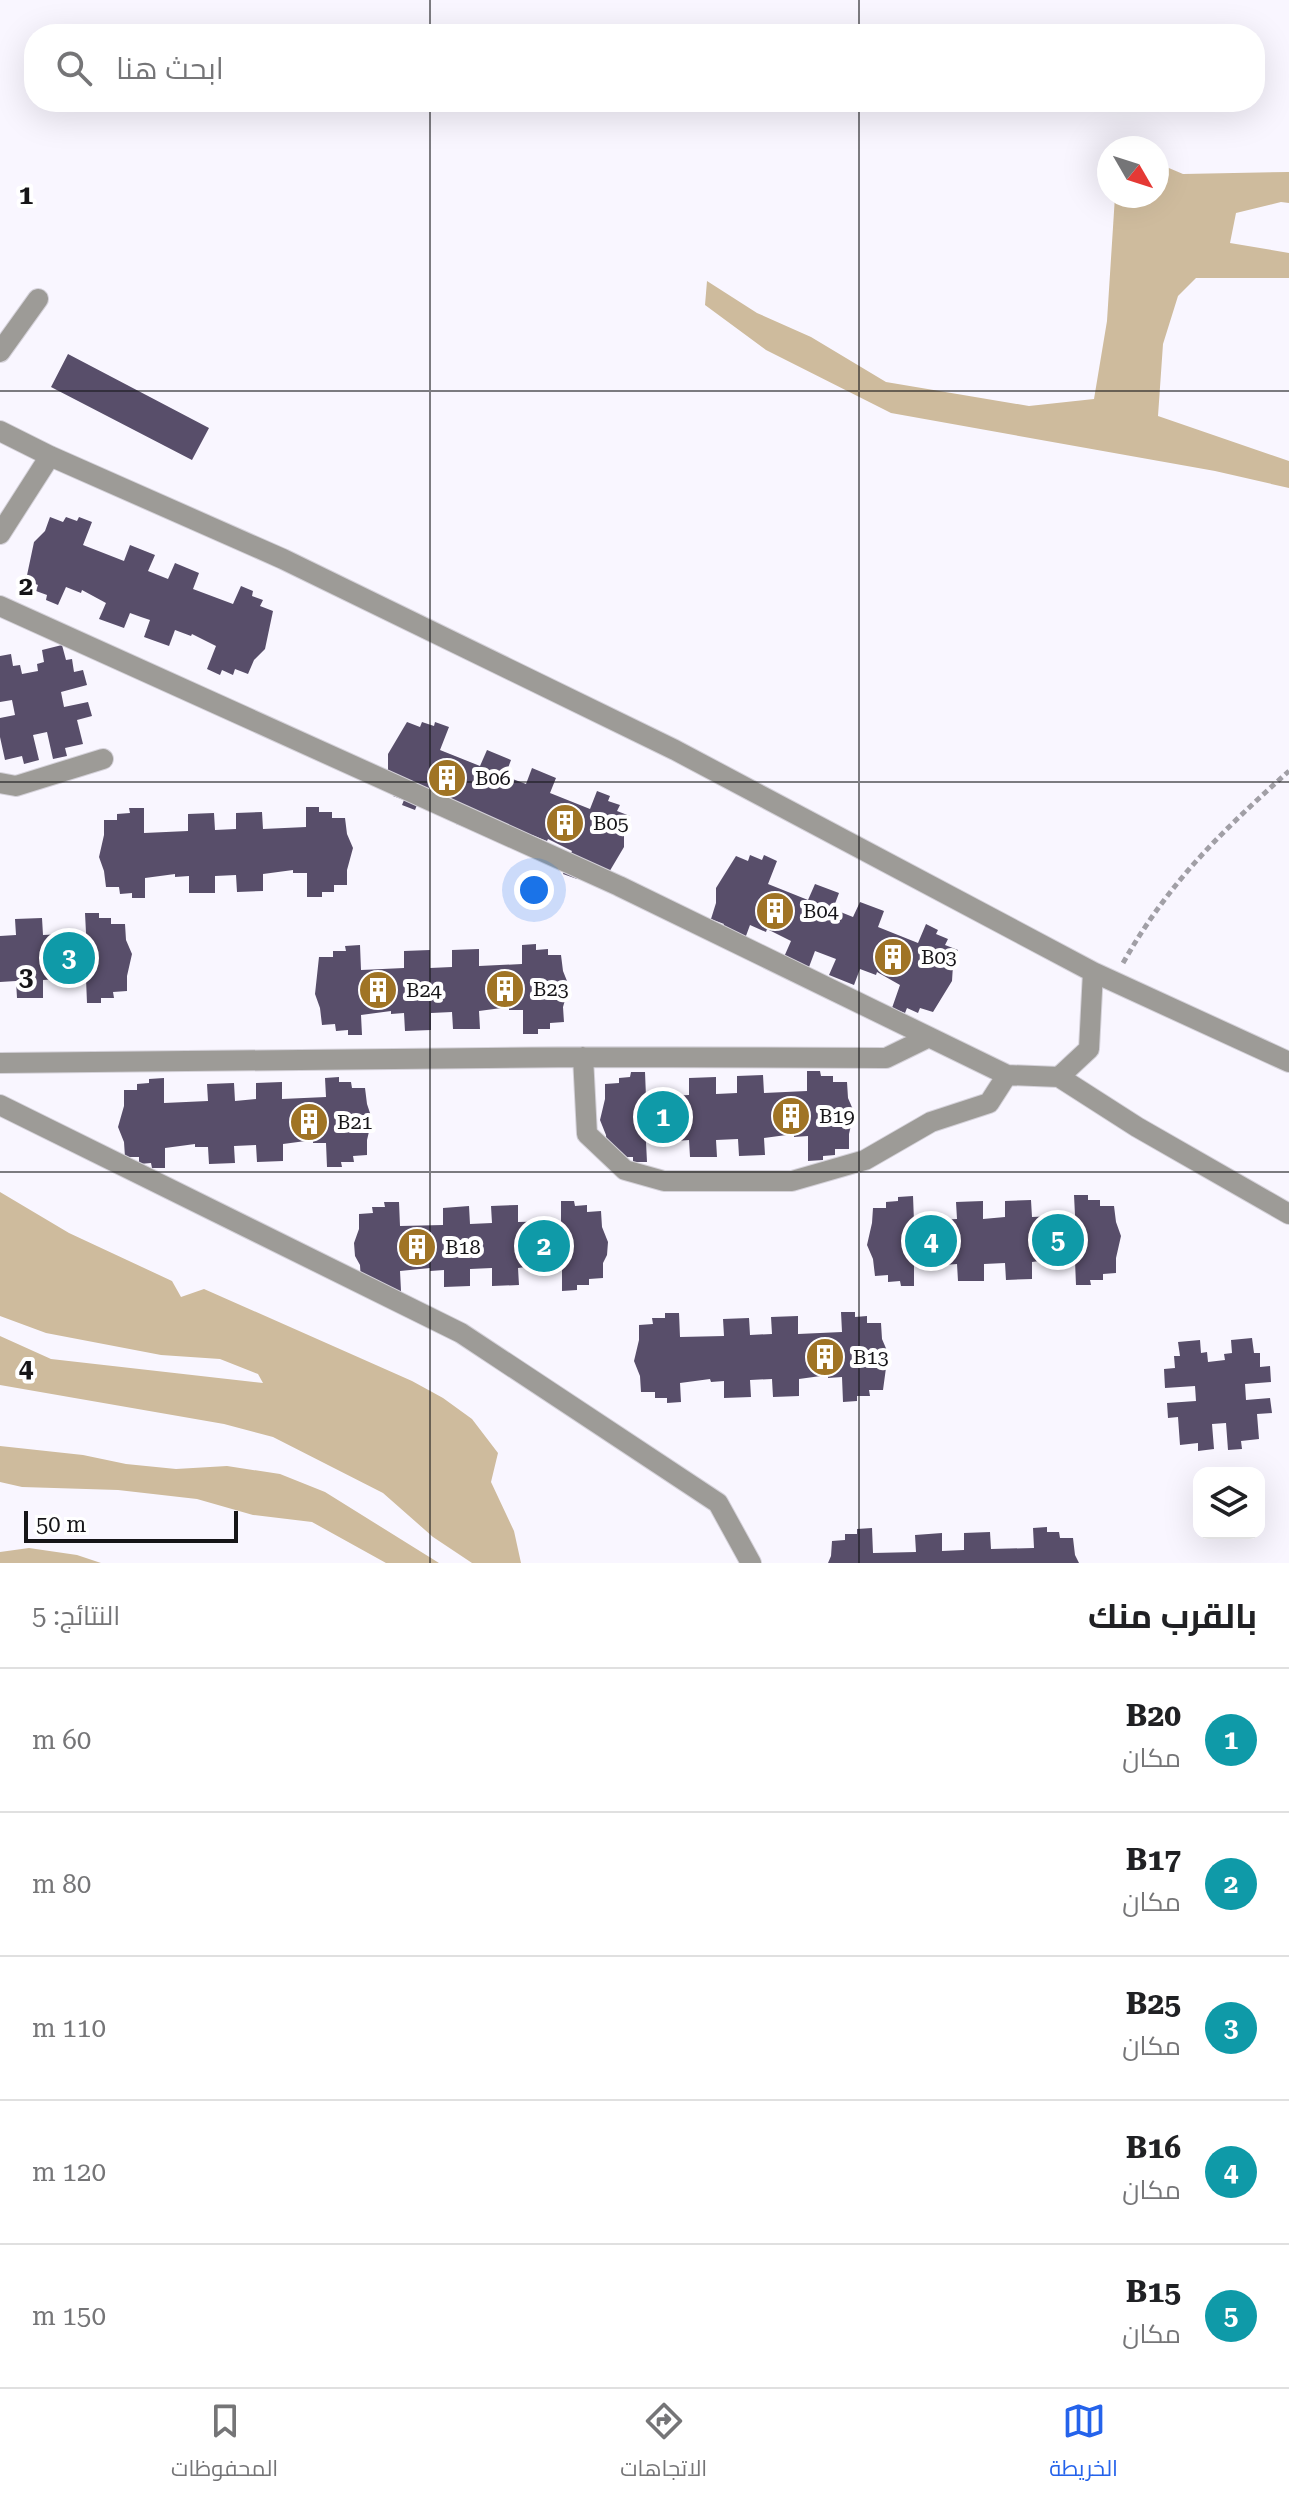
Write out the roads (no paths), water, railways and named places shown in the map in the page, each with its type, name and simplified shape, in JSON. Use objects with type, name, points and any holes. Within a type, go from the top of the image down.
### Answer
[{"type":"street","points":[[0,352],[38,299]]},
{"type":"street","points":[[0,431],[283,559],[675,750],[1093,972],[1289,1062]]},
{"type":"street","points":[[0,534],[50,456]]},
{"type":"street","points":[[0,606],[619,886],[1007,1075],[1059,1077],[1137,1127],[1289,1214]]},
{"type":"street","points":[[0,783],[16,786],[103,759]]},
{"type":"street","points":[[1059,1077],[1089,1049],[1093,972]]},
{"type":"street","points":[[0,1063],[583,1057],[886,1058],[927,1038]]},
{"type":"street","points":[[583,1057],[587,1134],[625,1170],[664,1181],[792,1181],[865,1160],[931,1122],[989,1103],[1007,1075]]},
{"type":"street","points":[[0,1105],[461,1333],[718,1503],[751,1563]]},
{"type":"place","name":"B06","points":[[447,778]]},
{"type":"place","name":"B05","points":[[565,823]]},
{"type":"place","name":"B04","points":[[775,911]]},
{"type":"place","name":"B03","points":[[893,957]]},
{"type":"place","name":"B25","points":[[69,958]]},
{"type":"place","name":"B23","points":[[505,989]]},
{"type":"place","name":"B24","points":[[378,990]]},
{"type":"place","name":"B19","points":[[791,1116]]},
{"type":"place","name":"B20","points":[[663,1117]]},
{"type":"place","name":"B21","points":[[309,1122]]},
{"type":"place","name":"B15","points":[[1058,1240]]},
{"type":"place","name":"B16","points":[[931,1241]]},
{"type":"place","name":"B17","points":[[544,1246]]},
{"type":"place","name":"B18","points":[[417,1247]]},
{"type":"place","name":"B13","points":[[825,1357]]}]
